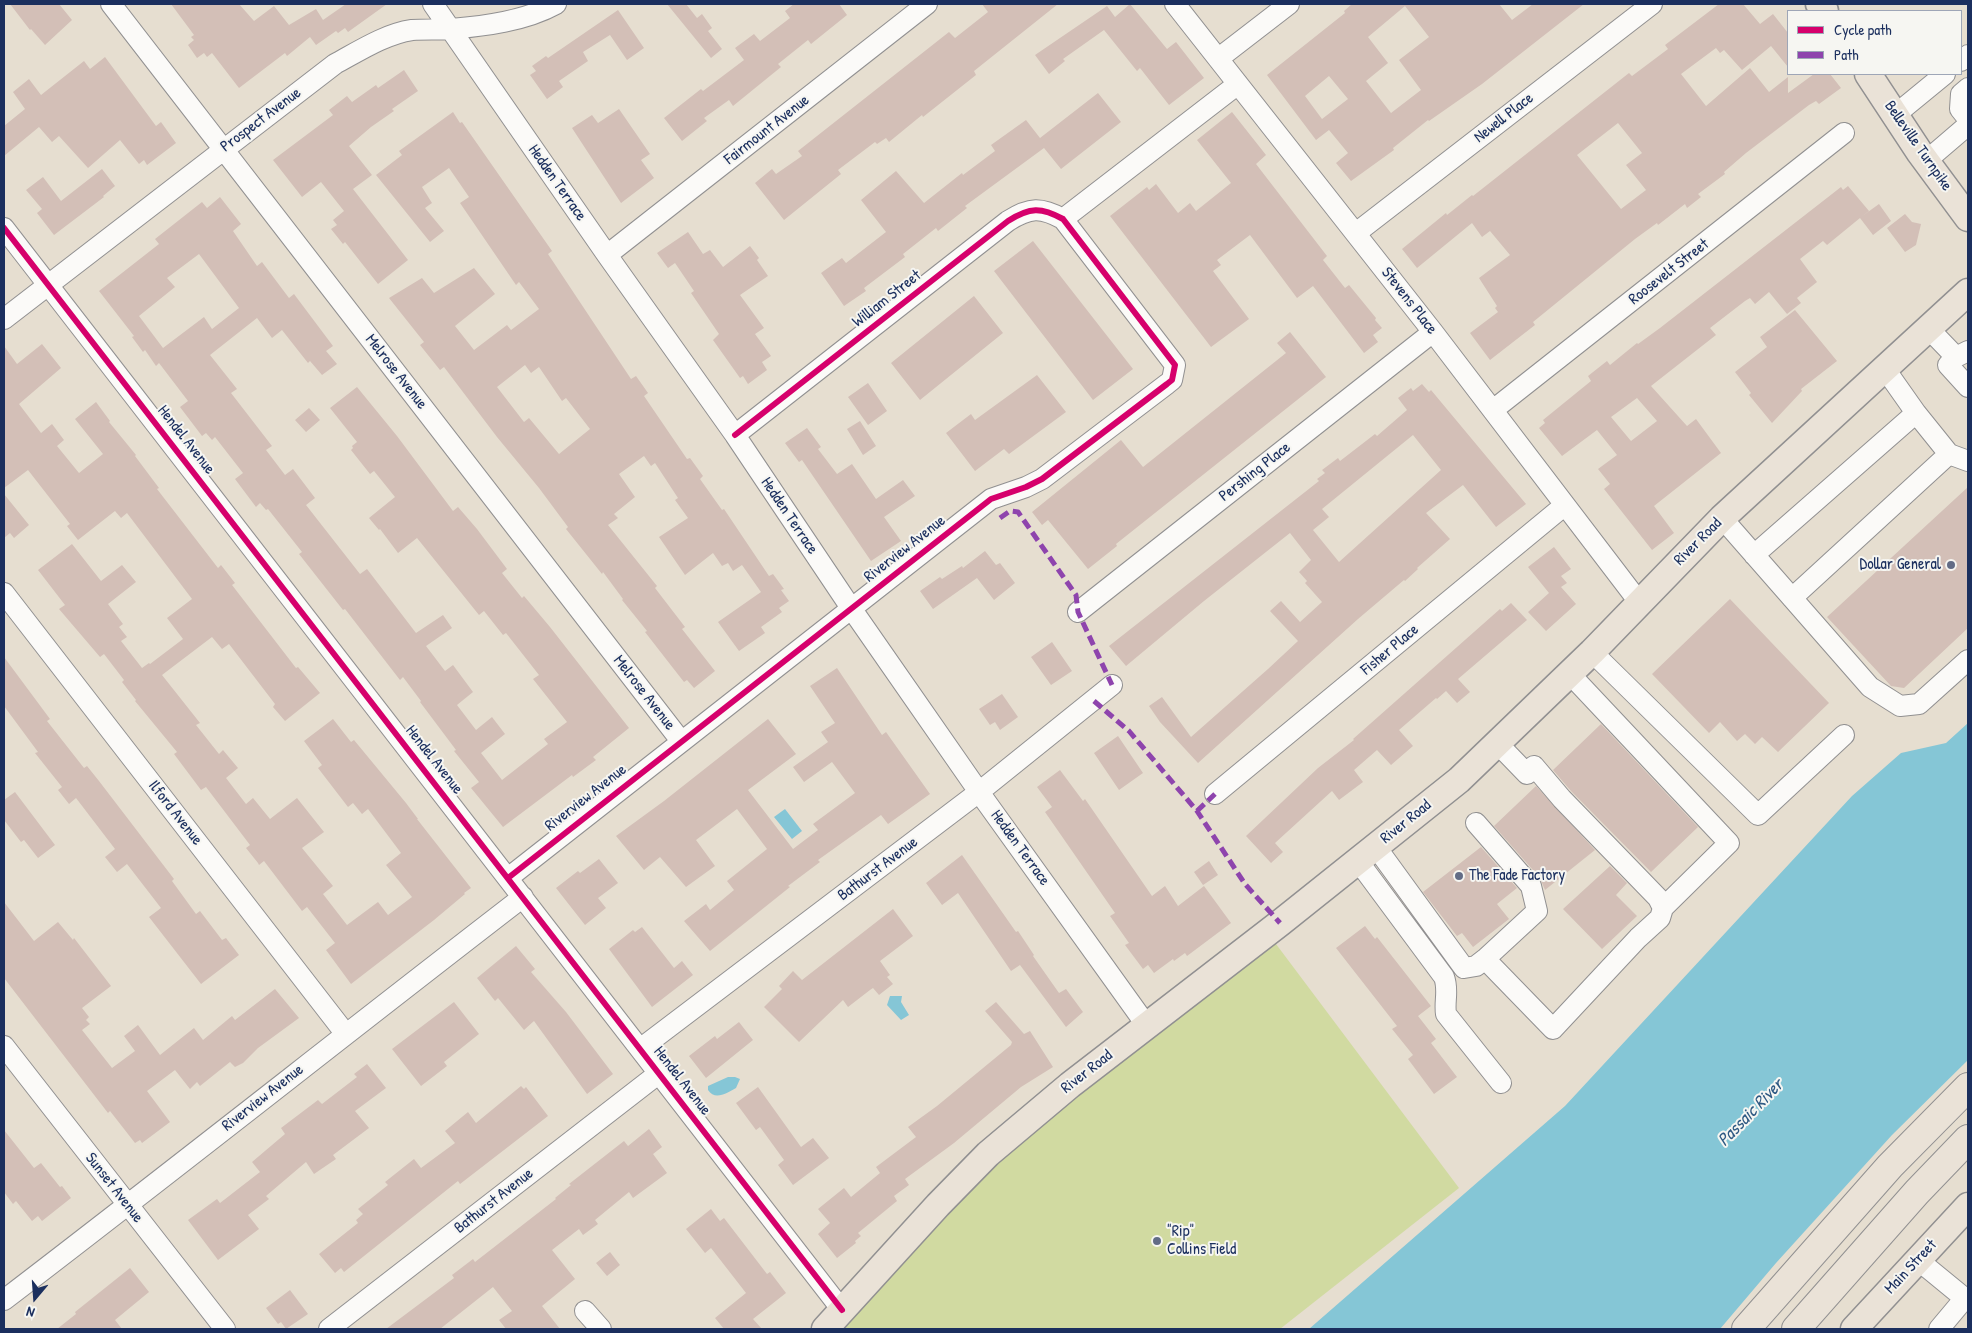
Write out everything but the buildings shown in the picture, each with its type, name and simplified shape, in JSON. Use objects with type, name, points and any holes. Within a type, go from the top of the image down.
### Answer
[{"type":"highway","points":[[1746,1329],[1890,1166],[1968,1087]]},
{"type":"highway","points":[[1796,1329],[1911,1198],[1968,1139]]},
{"type":"main road","name":"Belleville Turnpike","points":[[1869,75],[1926,161],[1968,218]]},
{"type":"main road","name":"River Road","points":[[825,1329],[938,1205],[988,1154],[1070,1085],[1367,854],[1458,780],[1592,652],[1722,518],[1968,292]]},
{"type":"main road","name":"Main Street","points":[[1854,1329],[1968,1206]]},
{"type":"street","name":"Melrose Avenue","points":[[111,4],[681,741]]},
{"type":"street","name":"Hedden Terrace","points":[[433,4],[735,436],[851,608],[1147,1026]]},
{"type":"street","name":"Prospect Avenue","points":[[4,319],[335,64],[375,42],[411,30],[450,29],[516,18],[556,4]]},
{"type":"street","name":"Fairmount Avenue","points":[[607,255],[927,4]]},
{"type":"street","name":"Stevens Place","points":[[1176,4],[1433,332],[1639,602]]},
{"type":"street","points":[[1219,58],[1289,4]]},
{"type":"street","name":"Newell Place","points":[[1356,233],[1652,4]]},
{"type":"street","points":[[1895,115],[1945,75]]},
{"type":"street","points":[[1064,219],[1238,84]]},
{"type":"street","points":[[1926,161],[1966,115],[1961,94],[1968,88]]},
{"type":"street","name":"Roosevelt Street","points":[[1493,410],[1844,133]]},
{"type":"street","name":"William Street","points":[[735,436],[1021,212],[1048,211],[1064,219]]},
{"type":"street","name":"Riverview Avenue","points":[[508,878],[991,499],[1026,488],[1042,479],[1172,380],[1175,366],[1169,356],[1064,219]]},
{"type":"street","name":"Hendel Avenue","points":[[4,228],[842,1310]]},
{"type":"street","points":[[1929,329],[1962,354],[1949,362],[1948,366],[1968,387]]},
{"type":"street","name":"Pershing Place","points":[[1078,612],[1433,332]]},
{"type":"street","points":[[1885,369],[1916,413],[1949,454],[1968,461]]},
{"type":"street","points":[[1761,549],[1916,413]]},
{"type":"street","points":[[1792,598],[1949,454]]},
{"type":"street","name":"Fisher Place","points":[[1215,794],[1565,505]]},
{"type":"street","points":[[1722,518],[1761,549],[1792,598],[1870,687],[1900,706],[1919,704],[1968,660]]},
{"type":"street","name":"Ilford Avenue","points":[[4,593],[345,1033]]},
{"type":"street","points":[[1592,652],[1758,815],[1844,736]]},
{"type":"street","points":[[1486,959],[1553,1028],[1638,938],[1660,918],[1663,908],[1729,843],[1569,673]]},
{"type":"street","name":"Bathurst Avenue","points":[[640,1049],[980,792],[1112,685]]},
{"type":"street","points":[[1497,743],[1531,770],[1562,799],[1658,898],[1663,908]]},
{"type":"street","points":[[1367,854],[1464,968],[1476,966],[1537,911],[1531,886],[1476,823]]},
{"type":"street","points":[[1367,854],[1444,977],[1447,990],[1446,1014],[1501,1083]]},
{"type":"street","name":"Riverview Avenue","points":[[4,1300],[128,1206],[345,1033],[523,897]]},
{"type":"street","name":"Sunset Avenue","points":[[4,1046],[225,1329]]},
{"type":"street","name":"Bathurst Avenue","points":[[329,1329],[658,1074]]},
{"type":"street","points":[[1918,1260],[1967,1300],[1939,1329]]},
{"type":"street","points":[[585,1311],[601,1329]]},
{"type":"green space","points":[[1267,932],[1459,1188],[1280,1329],[825,1329],[938,1205]]},
{"type":"water","name":"Passaic River","points":[[1968,723],[1968,1060],[1892,1135],[1776,1263],[1720,1329],[1309,1329],[1565,1106],[1852,796],[1901,753],[1946,743]]},
{"type":"water","points":[[785,809],[802,831],[792,839],[774,817]]},
{"type":"water","points":[[890,996],[902,996],[901,1002],[909,1015],[901,1020],[887,1005]]},
{"type":"water","points":[[728,1077],[740,1079],[736,1088],[718,1096],[708,1090],[708,1086]]},
{"type":"marked path","points":[[1000,518],[1010,511],[1018,512],[1076,595],[1078,612],[1112,685]]},
{"type":"marked path","points":[[1094,701],[1129,731],[1197,811],[1245,884],[1280,923]]},
{"type":"marked path","points":[[1197,811],[1215,794]]},
{"type":"cycle path","points":[[508,878],[991,499],[1026,487],[1042,479],[1167,384],[1172,380],[1175,365],[1063,219],[1048,212],[1035,210],[1023,213],[1008,221],[735,435]]},
{"type":"cycle path","points":[[4,228],[842,1310]]},
{"type":"place","name":"Dollar General","points":[[1951,565]]},
{"type":"place","name":"The Fade Factory","points":[[1459,876]]},
{"type":"place","name":"\"Rip\" Collins Field","points":[[1157,1241]]}]
